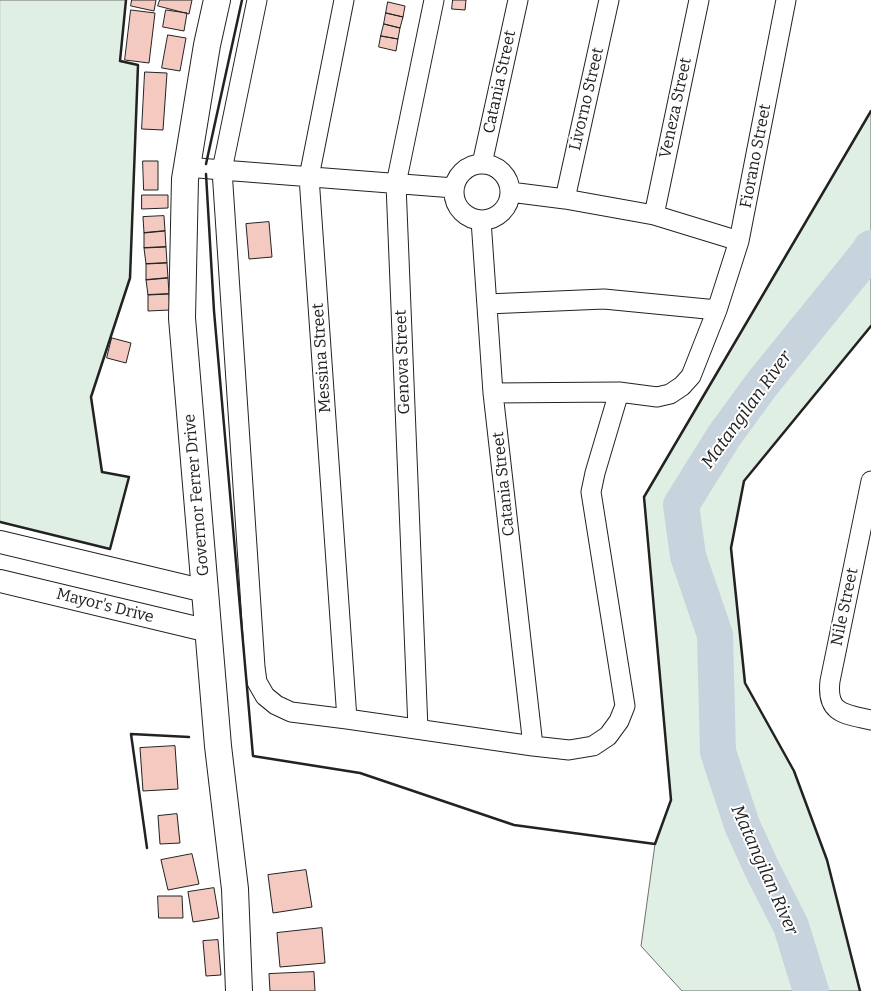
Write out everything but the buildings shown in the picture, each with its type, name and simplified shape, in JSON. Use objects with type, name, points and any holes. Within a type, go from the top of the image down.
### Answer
[{"type":"main road","name":"Governor Ferrer Drive","points":[[217,0],[207,45],[187,167],[182,318],[218,746],[235,889],[239,991]]},
{"type":"street","points":[[257,0],[222,170],[254,657],[257,682],[265,696],[291,712],[533,746],[569,750],[593,746],[608,736],[619,721],[624,706],[591,492],[595,472],[619,392]]},
{"type":"street","name":"Messina Street","points":[[344,0],[309,177],[347,719]]},
{"type":"street","name":"Genova Street","points":[[418,729],[396,184],[434,0]]},
{"type":"street","name":"Catania Street","points":[[482,164],[518,0]]},
{"type":"street","name":"Livorno Street","points":[[565,199],[609,0]]},
{"type":"street","name":"Veneza Street","points":[[654,215],[699,0]]},
{"type":"street","name":"Fiorano Street","points":[[493,393],[619,392],[657,396],[670,394],[682,386],[691,376],[717,310],[739,241],[786,0]]},
{"type":"street","points":[[482,164],[493,166],[502,172],[508,181],[510,192],[504,210],[498,216],[481,220],[472,219],[458,207],[454,198],[454,188],[460,174],[467,168],[482,164]]},
{"type":"street","points":[[187,167],[454,188]]},
{"type":"street","points":[[510,192],[565,199],[654,215],[739,241]]},
{"type":"street","name":"Catania Street","points":[[481,220],[493,393],[533,746]]},
{"type":"street","points":[[487,304],[604,299],[717,310]]},
{"type":"street","name":"Nile Street","points":[[871,481],[828,692],[832,704],[839,711],[871,720]]},
{"type":"street","points":[[0,542],[205,591]]},
{"type":"street","name":"Mayor's Drive","points":[[0,581],[209,631]]},
{"type":"green space","points":[[0,0],[126,0],[120,60],[138,65],[130,278],[91,397],[102,472],[129,477],[110,549],[0,522]]},
{"type":"green space","points":[[871,111],[871,326],[744,481],[731,548],[745,683],[794,771],[827,860],[860,991],[682,991],[641,946],[655,844],[671,800],[644,497]]},
{"type":"waterway","name":"Matangilan River","points":[[811,991],[791,926],[742,825],[718,752],[715,635],[688,556],[681,505],[724,436],[762,384],[871,248]]},
{"type":"wall","points":[[0,522],[110,549],[129,477],[102,472],[91,397],[130,278],[138,65],[120,61],[126,0]]},
{"type":"wall","points":[[206,164],[242,0]]},
{"type":"wall","points":[[206,174],[214,311],[253,756],[360,773],[514,825],[655,844],[671,800],[644,497],[871,111]]},
{"type":"wall","points":[[860,991],[827,860],[794,771],[745,683],[731,548],[744,481],[871,326]]},
{"type":"wall","points":[[147,848],[131,734],[189,737]]}]
